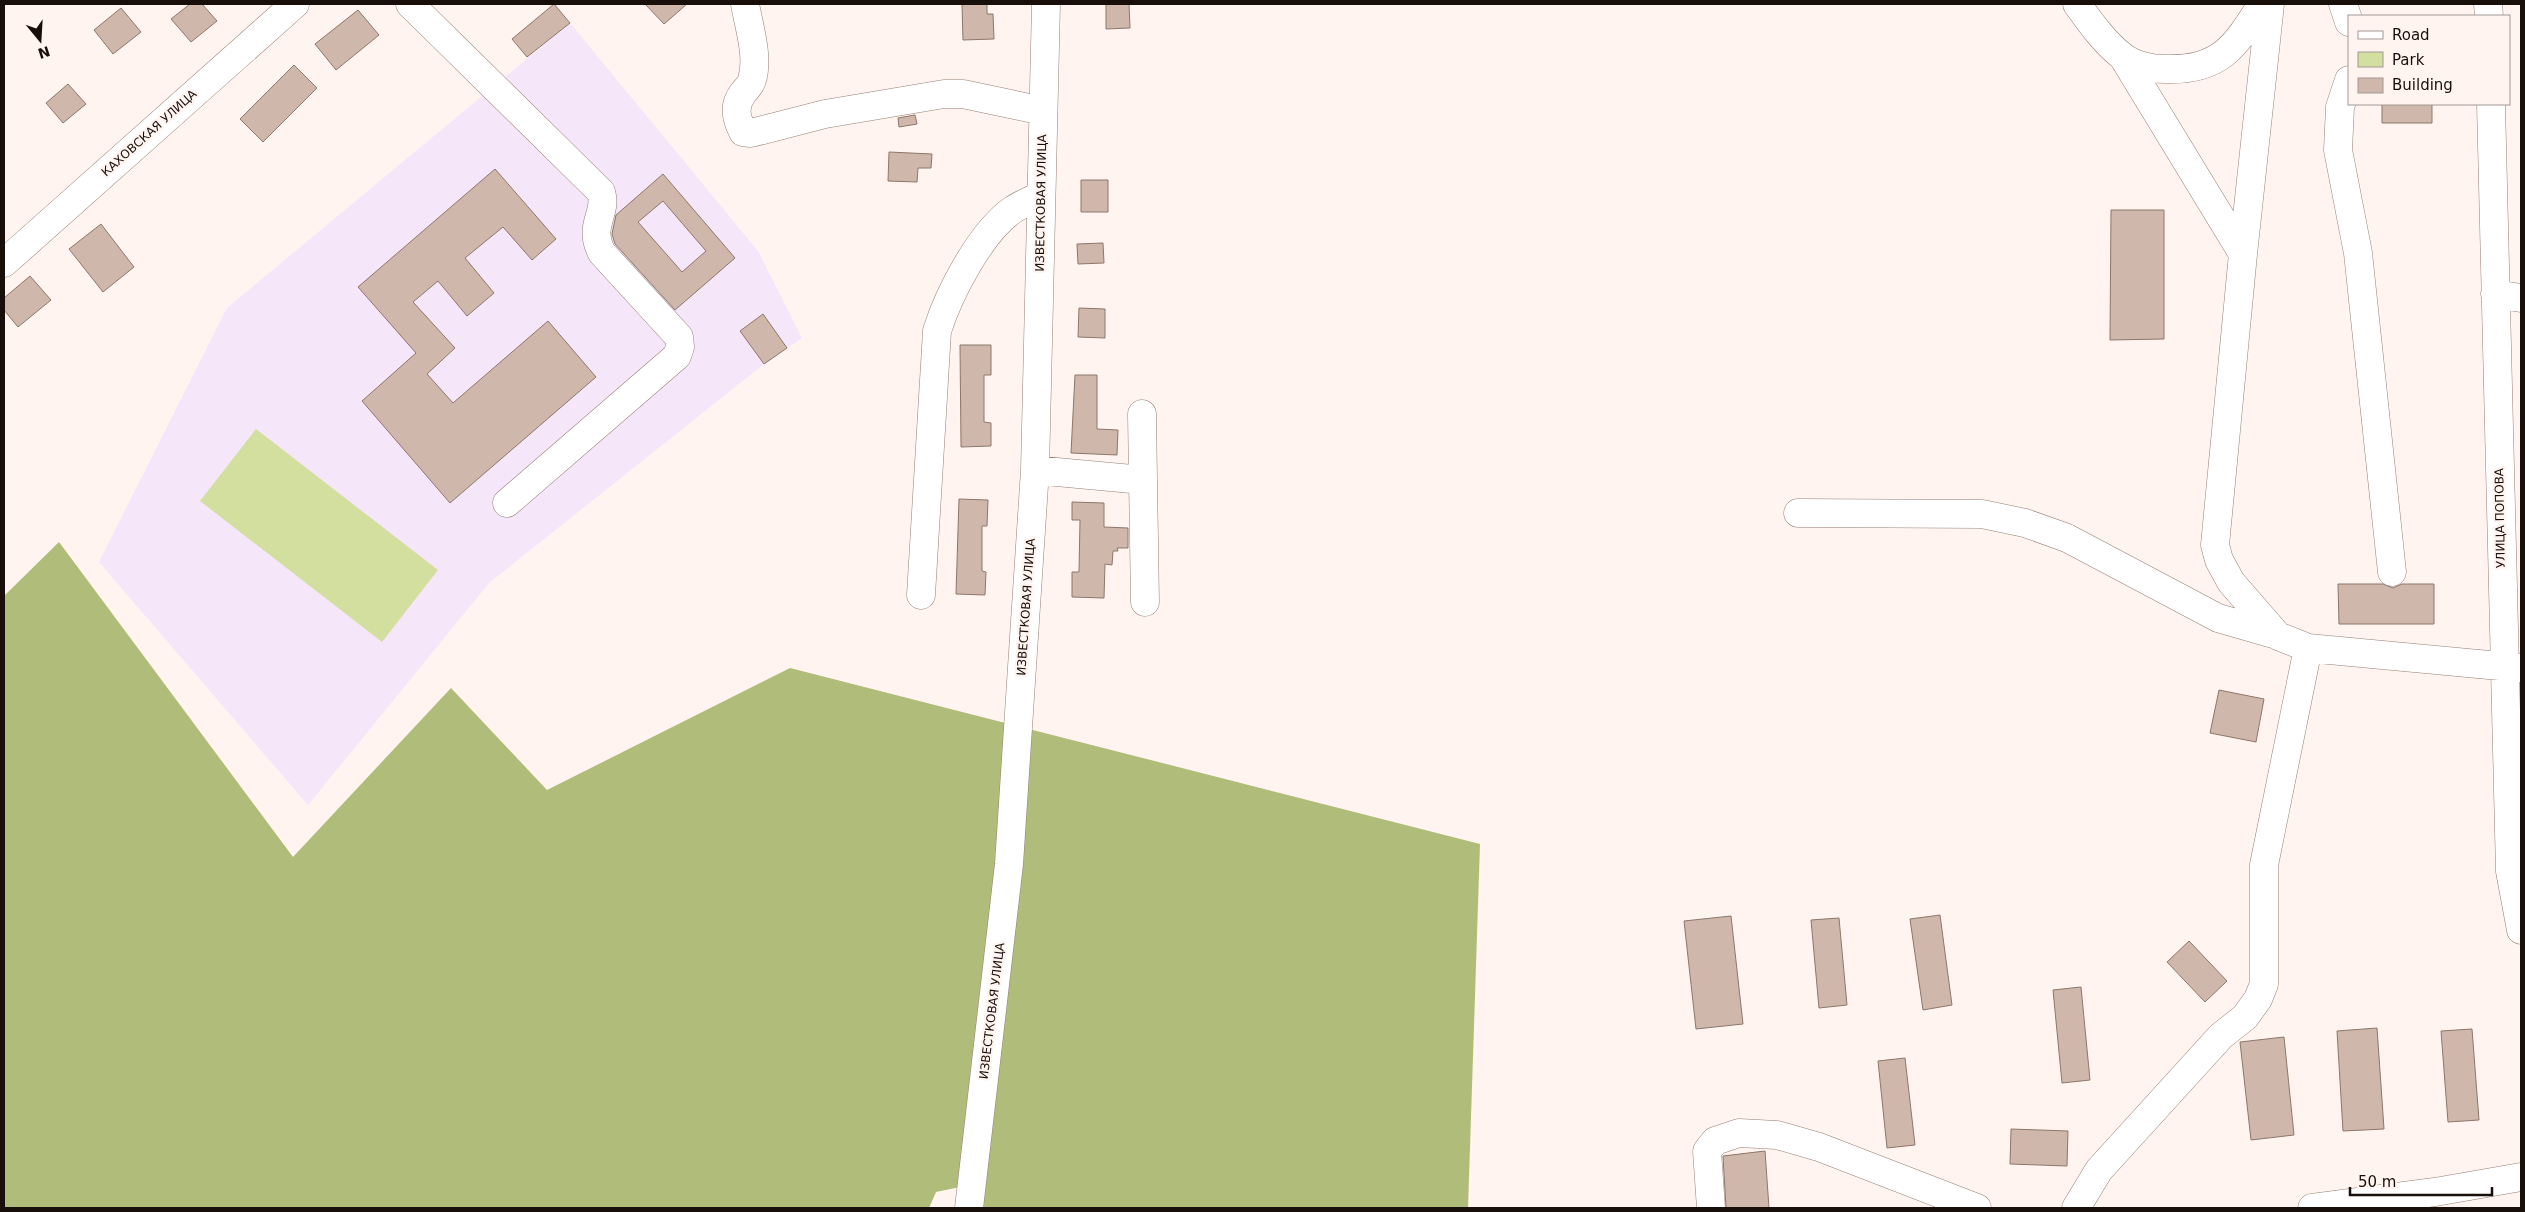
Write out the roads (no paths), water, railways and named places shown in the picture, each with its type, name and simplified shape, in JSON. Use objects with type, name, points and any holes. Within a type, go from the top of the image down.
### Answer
[{"type":"street","name":"КАХОВСКАЯ УЛИЦА","points":[[4,263],[295,4]]},
{"type":"street","points":[[410,4],[601,192],[603,199],[595,230],[597,244],[602,252],[679,337],[680,347],[677,356],[507,503]]},
{"type":"street","points":[[745,4],[754,57],[752,81],[738,99],[736,110],[737,121],[743,132],[751,133],[825,114],[944,94],[963,94],[1043,111]]},
{"type":"street","name":"ИЗВЕСТКОВАЯ УЛИЦА","points":[[969,1208],[1009,864],[1035,470],[1046,4]]},
{"type":"street","points":[[2077,4],[2095,29],[2123,57],[2243,254]]},
{"type":"street","points":[[2123,57],[2150,69],[2181,70],[2203,66],[2223,55],[2241,38],[2262,4]]},
{"type":"street","points":[[2270,4],[2243,254],[2215,545],[2219,560],[2231,582],[2278,636]]},
{"type":"street","points":[[2343,4],[2348,19]]},
{"type":"street","points":[[2348,83],[2340,107],[2338,150],[2358,253],[2392,572]]},
{"type":"street","name":"УЛИЦА ПОПОВА","points":[[2490,105],[2508,296],[2512,668],[2510,871],[2520,927]]},
{"type":"street","points":[[921,595],[940,322],[950,296],[990,231],[1014,209],[1041,196]]},
{"type":"street","points":[[1142,414],[1145,602]]},
{"type":"street","points":[[1035,470],[1143,480]]},
{"type":"street","points":[[1798,513],[1982,514],[2025,523],[2067,538],[2218,618],[2278,636],[2308,648],[2512,668]]},
{"type":"street","points":[[2076,1208],[2099,1170],[2221,1036],[2245,1017],[2258,999],[2264,984],[2264,865],[2308,648]]},
{"type":"street","points":[[1711,1208],[1707,1151],[1716,1141],[1739,1133],[1776,1135],[1818,1147],[1978,1208]]},
{"type":"street","points":[[2312,1208],[2435,1192],[2521,1177]]}]
